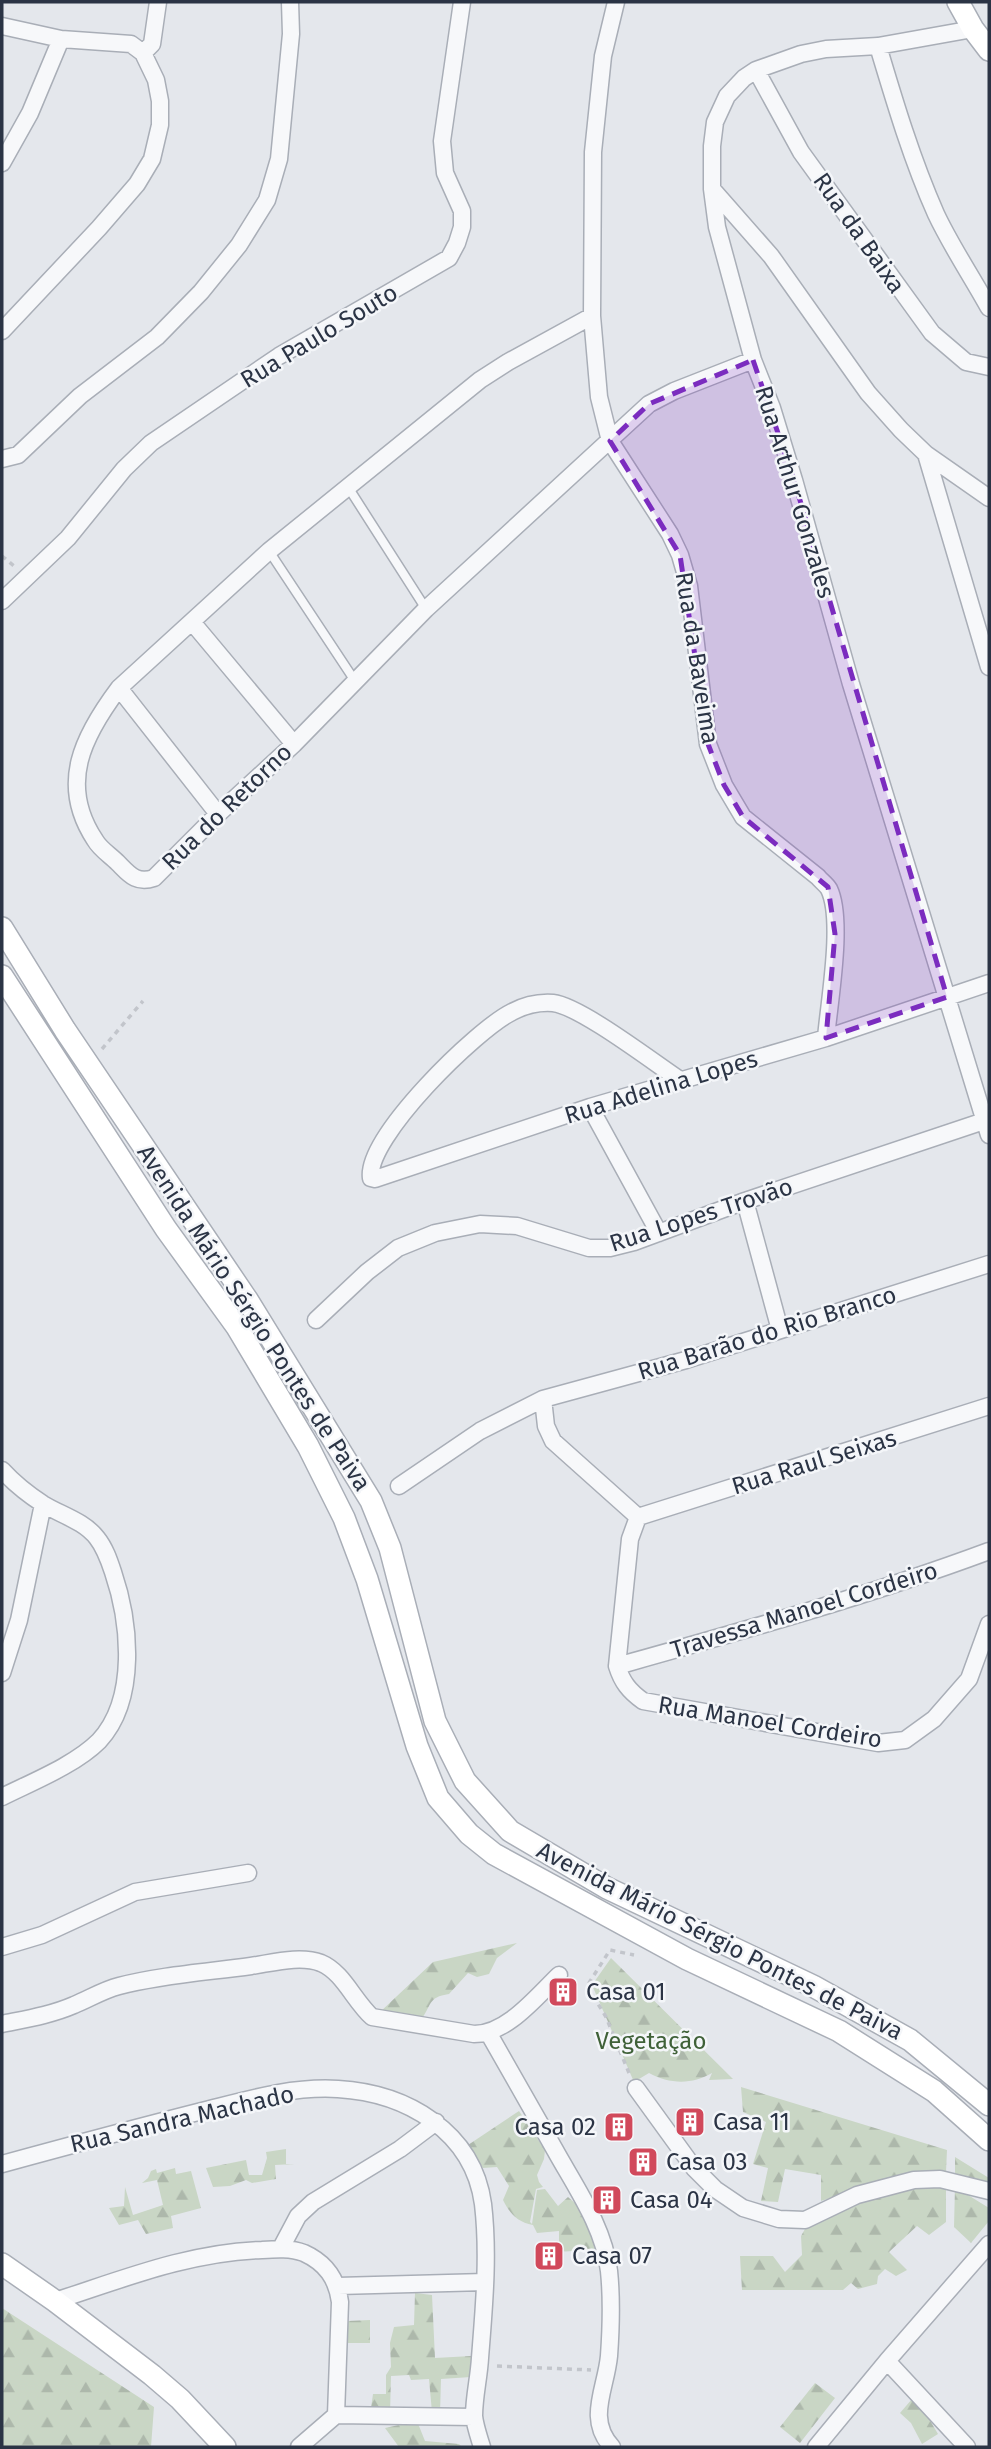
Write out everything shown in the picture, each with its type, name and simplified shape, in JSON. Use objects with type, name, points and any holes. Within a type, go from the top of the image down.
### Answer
[{"type":"main road","points":[[958,2],[989,50]]},
{"type":"main road","name":"Avenida Mário Sérgio Pontes de Paiva","points":[[2,928],[15,952],[248,1301],[371,1501],[390,1548],[435,1721],[465,1781],[510,1831],[607,1888],[813,1986],[910,2040],[989,2105]]},
{"type":"main road","name":"Avenida Mário Sérgio Pontes de Paiva","points":[[2,976],[166,1229],[237,1327],[308,1446],[344,1518],[367,1579],[417,1746],[438,1798],[454,1818],[494,1854],[687,1959],[839,2031],[934,2091],[989,2140]]},
{"type":"main road","points":[[2,2264],[152,2375],[180,2399],[225,2447]]},
{"type":"street","points":[[143,54],[152,44],[158,2]]},
{"type":"street","points":[[2,459],[18,455],[80,396],[158,337],[201,292],[239,245],[267,200],[279,159],[291,34],[290,2]]},
{"type":"street","name":"Rua Paulo Souto","points":[[2,601],[68,538],[124,469],[151,443],[279,356],[449,258],[460,235],[463,211],[444,173],[442,141],[461,2]]},
{"type":"street","name":"Rua da Baveima","points":[[616,2],[603,56],[593,152],[592,316],[599,397],[610,441],[670,534],[680,555],[689,586],[708,744],[724,785],[743,817],[828,887],[833,902],[835,934],[825,1038]]},
{"type":"street","points":[[2,26],[61,39],[131,44],[143,54],[156,80],[160,125],[152,159],[137,184],[2,331]]},
{"type":"street","name":"Rua Arthur Gonzales","points":[[973,29],[878,46],[825,49],[801,54],[757,70],[744,78],[727,96],[715,122],[712,189],[717,227],[753,360],[772,408],[794,480],[855,697],[987,1128]]},
{"type":"street","points":[[2,163],[30,113],[61,39]]},
{"type":"street","points":[[878,46],[919,173],[938,217],[989,308]]},
{"type":"street","name":"Rua da Baixa","points":[[757,70],[801,152],[932,333],[966,362],[989,367]]},
{"type":"street","points":[[712,189],[771,256],[868,393],[901,430],[926,454],[989,498]]},
{"type":"street","name":"Rua do Retorno","points":[[592,316],[480,380],[269,551],[120,688],[102,712],[78,763],[76,791],[82,816],[96,843],[129,875],[136,880],[154,878],[294,744],[426,608],[649,404],[674,391],[753,360]]},
{"type":"street","points":[[926,454],[989,667]]},
{"type":"street","points":[[192,622],[294,744]]},
{"type":"street","points":[[120,688],[218,814]]},
{"type":"street","name":"Rua Adelina Lopes","points":[[680,1080],[576,1011],[555,1003],[534,1003],[510,1012],[481,1034],[424,1086],[384,1141],[371,1167],[371,1178],[375,1179],[590,1107],[825,1038],[989,983]]},
{"type":"street","points":[[590,1107],[659,1233]]},
{"type":"street","name":"Rua Lopes Trovão","points":[[316,1320],[367,1272],[398,1248],[435,1233],[480,1224],[517,1226],[589,1248],[610,1248],[745,1201],[987,1128]]},
{"type":"street","points":[[745,1201],[780,1330]]},
{"type":"street","name":"Rua Barão do Rio Branco","points":[[399,1486],[480,1431],[543,1399],[686,1360],[989,1264]]},
{"type":"street","points":[[543,1399],[546,1426],[553,1441],[638,1517],[630,1539],[617,1666]]},
{"type":"street","name":"Rua Raul Seixas","points":[[638,1517],[989,1406]]},
{"type":"street","points":[[2,1470],[43,1504],[82,1524],[96,1536],[105,1549],[119,1590],[125,1634],[124,1685],[120,1706],[111,1724],[98,1741],[79,1757],[2,1797]]},
{"type":"street","points":[[2,1673],[19,1620],[43,1504]]},
{"type":"street","name":"Travessa Manoel Cordeiro","points":[[617,1666],[784,1619],[936,1571],[989,1550]]},
{"type":"street","points":[[2,1616],[19,1620]]},
{"type":"street","name":"Rua Manoel Cordeiro","points":[[617,1666],[621,1680],[630,1692],[643,1701],[878,1743],[905,1740],[934,1719],[969,1679],[989,1624]]},
{"type":"street","points":[[2,1947],[42,1935],[135,1892],[248,1873]]},
{"type":"street","points":[[2,2024],[42,2016],[116,1987],[142,1981],[282,1961],[309,1960],[323,1964],[338,1976],[372,2017],[474,2034],[489,2034],[516,2015],[559,1975]]},
{"type":"street","points":[[489,2034],[588,2207],[601,2241],[608,2267],[611,2305],[607,2369],[598,2417],[601,2431],[612,2447]]},
{"type":"street","name":"Rua Sandra Machado","points":[[2,2164],[289,2091],[336,2088],[361,2091],[391,2099],[436,2122],[452,2136],[465,2156],[476,2179],[482,2201],[485,2282],[474,2417],[482,2447]]},
{"type":"street","points":[[636,2088],[694,2168],[715,2189],[743,2208],[779,2219],[805,2220],[857,2195],[914,2180],[940,2179],[989,2191]]},
{"type":"street","points":[[281,2248],[298,2216],[313,2202],[400,2149],[436,2122]]},
{"type":"street","points":[[816,2447],[989,2244]]},
{"type":"street","points":[[55,2301],[205,2255],[281,2248],[302,2252],[319,2262],[338,2286],[340,2302],[336,2416]]},
{"type":"street","points":[[338,2286],[485,2282]]},
{"type":"street","points":[[887,2361],[967,2447]]},
{"type":"street","points":[[299,2447],[336,2416],[474,2417]]},
{"type":"lane","points":[[348,487],[426,608]]},
{"type":"lane","points":[[269,551],[355,681]]},
{"type":"path","points":[[89,1064],[143,1001]]},
{"type":"path","points":[[636,2088],[606,2017],[587,1986],[610,1950],[642,1956]]},
{"type":"path","points":[[479,2367],[570,2371],[607,2369]]},
{"type":"highlighted area","points":[[753,360],[794,480],[947,997],[826,1038],[835,934],[828,887],[743,817],[724,785],[708,744],[680,555],[610,441],[649,404]]},
{"type":"green space","points":[[517,1943],[497,1958],[489,1974],[477,1977],[468,1973],[449,1994],[433,2000],[420,2021],[378,2014],[433,1962]]},
{"type":"green space","name":"Vegetação","points":[[611,1958],[733,2079],[709,2080],[712,2073],[697,2080],[680,2082],[649,2073],[634,2082],[592,1985]]},
{"type":"green space","points":[[741,2087],[947,2150],[946,2172],[898,2178],[821,2201],[821,2175],[785,2169],[778,2202],[761,2201],[768,2168],[753,2164],[766,2122],[743,2112]]},
{"type":"green space","points":[[519,2111],[545,2150],[537,2175],[543,2187],[536,2189],[530,2222],[532,2224],[537,2190],[545,2189],[558,2206],[568,2197],[584,2211],[598,2249],[559,2251],[559,2231],[537,2233],[533,2225],[515,2217],[503,2200],[509,2186],[497,2167],[483,2168],[468,2145]]},
{"type":"green space","points":[[286,2149],[286,2164],[275,2165],[276,2179],[252,2183],[246,2180],[230,2186],[213,2187],[206,2168],[246,2160],[249,2175],[262,2175],[266,2152]]},
{"type":"green space","points":[[955,2157],[989,2178],[989,2187],[955,2177]]},
{"type":"green space","points":[[175,2168],[176,2174],[191,2171],[201,2208],[171,2216],[173,2228],[146,2234],[138,2220],[119,2225],[109,2208],[124,2206],[125,2187],[133,2215],[163,2205],[157,2180],[142,2183],[151,2171],[156,2169],[157,2173]]},
{"type":"green space","points":[[914,2183],[946,2186],[946,2222],[929,2235],[917,2226],[889,2252],[907,2270],[896,2276],[885,2269],[878,2276],[877,2284],[858,2289],[851,2283],[843,2290],[742,2290],[740,2256],[773,2256],[785,2272],[802,2255],[801,2236],[809,2222],[869,2194]]},
{"type":"green space","points":[[955,2187],[989,2208],[989,2221],[971,2243],[954,2227]]},
{"type":"green space","points":[[415,2293],[432,2295],[435,2358],[471,2356],[471,2377],[441,2379],[440,2414],[432,2412],[429,2379],[411,2380],[409,2375],[391,2376],[390,2414],[371,2408],[373,2394],[386,2394],[386,2375],[391,2367],[390,2343],[394,2327],[414,2325]]},
{"type":"green space","points":[[2,2308],[154,2407],[151,2447],[2,2447]]},
{"type":"green space","points":[[370,2320],[370,2343],[344,2343],[347,2321]]},
{"type":"green space","points":[[815,2383],[835,2398],[800,2443],[780,2427]]},
{"type":"green space","points":[[912,2399],[925,2412],[938,2434],[922,2444],[911,2423],[900,2413]]},
{"type":"green space","points":[[417,2421],[425,2441],[459,2444],[462,2447],[399,2447],[385,2428]]},
{"type":"place","name":"Casa 01","points":[[563,1992]]},
{"type":"place","name":"Casa 11","points":[[690,2122]]},
{"type":"place","name":"Casa 02","points":[[619,2127]]},
{"type":"place","name":"Casa 03","points":[[643,2162]]},
{"type":"place","name":"Casa 04","points":[[607,2200]]},
{"type":"place","name":"Casa 07","points":[[549,2256]]}]
